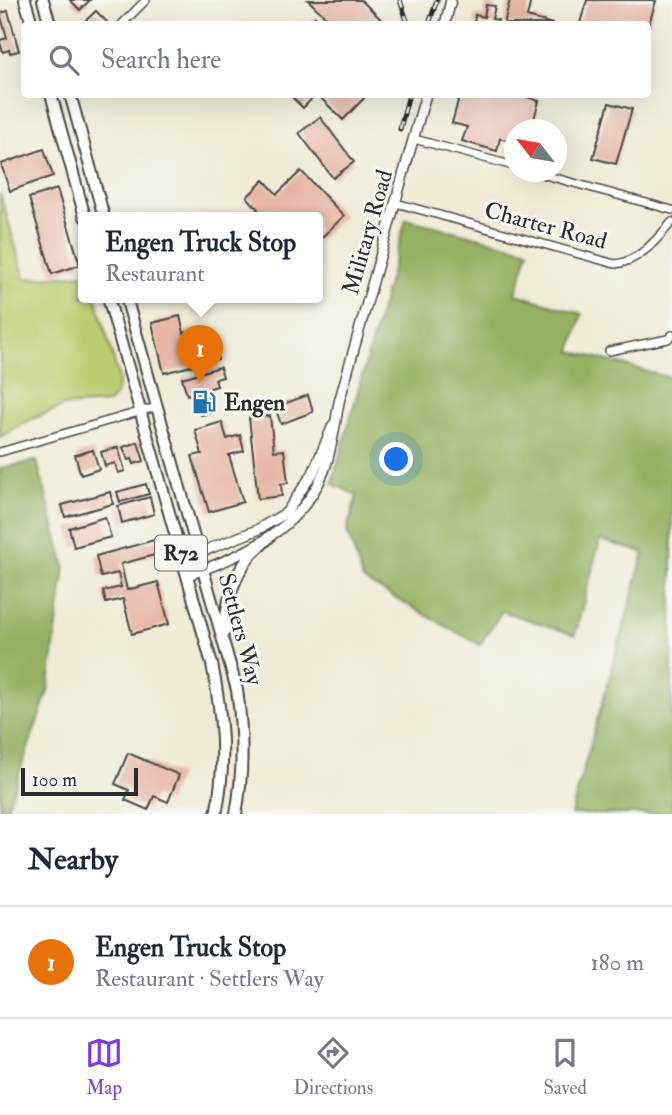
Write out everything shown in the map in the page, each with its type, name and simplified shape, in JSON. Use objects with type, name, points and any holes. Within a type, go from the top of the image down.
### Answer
[{"type":"main road","points":[[25,0],[31,21]]},
{"type":"main road","points":[[43,0],[49,21]]},
{"type":"main road","points":[[52,98],[84,212]]},
{"type":"main road","points":[[71,98],[103,212]]},
{"type":"main road","name":"Settlers Way","points":[[110,303],[188,575],[218,696],[223,768],[216,814]]},
{"type":"main road","name":"Settlers Way","points":[[128,303],[237,690],[242,725],[242,771],[236,814]]},
{"type":"main road","points":[[224,642],[227,604],[232,587],[251,556],[270,536]]},
{"type":"street","points":[[125,21],[146,0]]},
{"type":"street","points":[[446,21],[451,0]]},
{"type":"street","name":"Military Road","points":[[188,575],[247,551],[288,524],[303,510],[317,487],[327,459],[335,421],[425,98]]},
{"type":"street","points":[[414,139],[504,163]]},
{"type":"street","points":[[567,181],[672,209]]},
{"type":"street","name":"Charter Road","points":[[396,203],[615,264],[636,257],[672,222]]},
{"type":"street","points":[[609,351],[671,339]]},
{"type":"street","points":[[0,452],[156,407]]},
{"type":"street","name":"Military Road","points":[[183,559],[257,530],[286,513],[313,473],[335,421]]},
{"type":"green space","points":[[0,193],[25,279],[78,274],[78,303],[98,303],[119,379],[116,395],[108,403],[64,406],[32,419],[0,437]]},
{"type":"green space","points":[[406,219],[529,250],[516,294],[582,314],[571,351],[672,378],[672,814],[571,814],[644,553],[600,540],[575,635],[502,611],[480,645],[363,580],[347,530],[357,495],[332,484]]},
{"type":"green space","points":[[37,461],[65,567],[48,691],[5,814],[0,814],[0,468]]},
{"type":"building","points":[[70,0],[90,0],[80,10]]},
{"type":"building","points":[[308,0],[361,0],[383,21],[330,21]]},
{"type":"building","points":[[510,0],[531,0],[527,17],[542,21],[505,21]]},
{"type":"building","points":[[587,0],[656,1],[650,21],[581,21]]},
{"type":"building","points":[[486,5],[495,6],[492,19],[498,21],[474,21],[475,15],[484,17]]},
{"type":"building","points":[[8,11],[19,51],[10,53],[9,50],[3,52],[0,43],[0,40],[7,38],[0,13]]},
{"type":"building","points":[[96,11],[106,21],[85,21]]},
{"type":"building","points":[[293,98],[312,98],[303,108]]},
{"type":"building","points":[[321,98],[364,98],[343,120]]},
{"type":"building","points":[[459,98],[530,98],[539,101],[534,119],[504,119],[504,139],[500,138],[497,151],[462,141],[467,127],[452,123]]},
{"type":"building","points":[[609,103],[632,109],[616,164],[593,158]]},
{"type":"building","points":[[320,117],[354,162],[333,178],[299,133]]},
{"type":"building","points":[[44,149],[53,176],[10,191],[1,164]]},
{"type":"building","points":[[301,171],[344,216],[323,236],[323,212],[255,212],[258,209],[247,197],[264,180],[277,194]]},
{"type":"building","points":[[57,189],[78,266],[52,274],[29,198]]},
{"type":"building","points":[[180,316],[184,333],[200,329],[206,351],[215,349],[218,359],[164,373],[152,323]]},
{"type":"building","points":[[220,367],[223,377],[215,379],[217,386],[187,395],[182,378]]},
{"type":"building","points":[[207,392],[212,412],[201,415],[195,395]]},
{"type":"building","points":[[308,395],[313,412],[281,424],[275,407]]},
{"type":"building","points":[[270,416],[274,451],[284,450],[288,483],[281,484],[282,496],[258,499],[249,418]]},
{"type":"building","points":[[222,422],[227,439],[240,435],[244,451],[229,455],[243,502],[209,512],[192,456],[202,454],[195,430]]},
{"type":"building","points":[[138,442],[144,461],[134,464],[132,459],[128,460],[123,447]]},
{"type":"building","points":[[118,447],[125,471],[118,473],[115,463],[105,466],[101,452]]},
{"type":"building","points":[[93,450],[99,469],[81,475],[75,455]]},
{"type":"building","points":[[146,484],[149,494],[120,502],[117,492]]},
{"type":"building","points":[[110,492],[113,504],[65,517],[62,505]]},
{"type":"building","points":[[150,497],[154,514],[122,523],[118,506]]},
{"type":"building","points":[[105,517],[111,537],[74,547],[69,528]]},
{"type":"building","points":[[158,539],[162,553],[121,564],[127,590],[158,582],[169,624],[132,634],[123,599],[106,603],[103,591],[121,587],[118,573],[101,577],[96,556]]},
{"type":"building","points":[[128,753],[179,775],[168,802],[154,796],[148,810],[125,800],[129,790],[115,784]]},
{"type":"railway","points":[[400,0],[407,21]]},
{"type":"railway","points":[[430,21],[437,0]]},
{"type":"railway","points":[[400,129],[408,98]]},
{"type":"place","name":"Engen Truck Stop","points":[[200,383]]},
{"type":"place","name":"Engen","points":[[204,402]]}]
